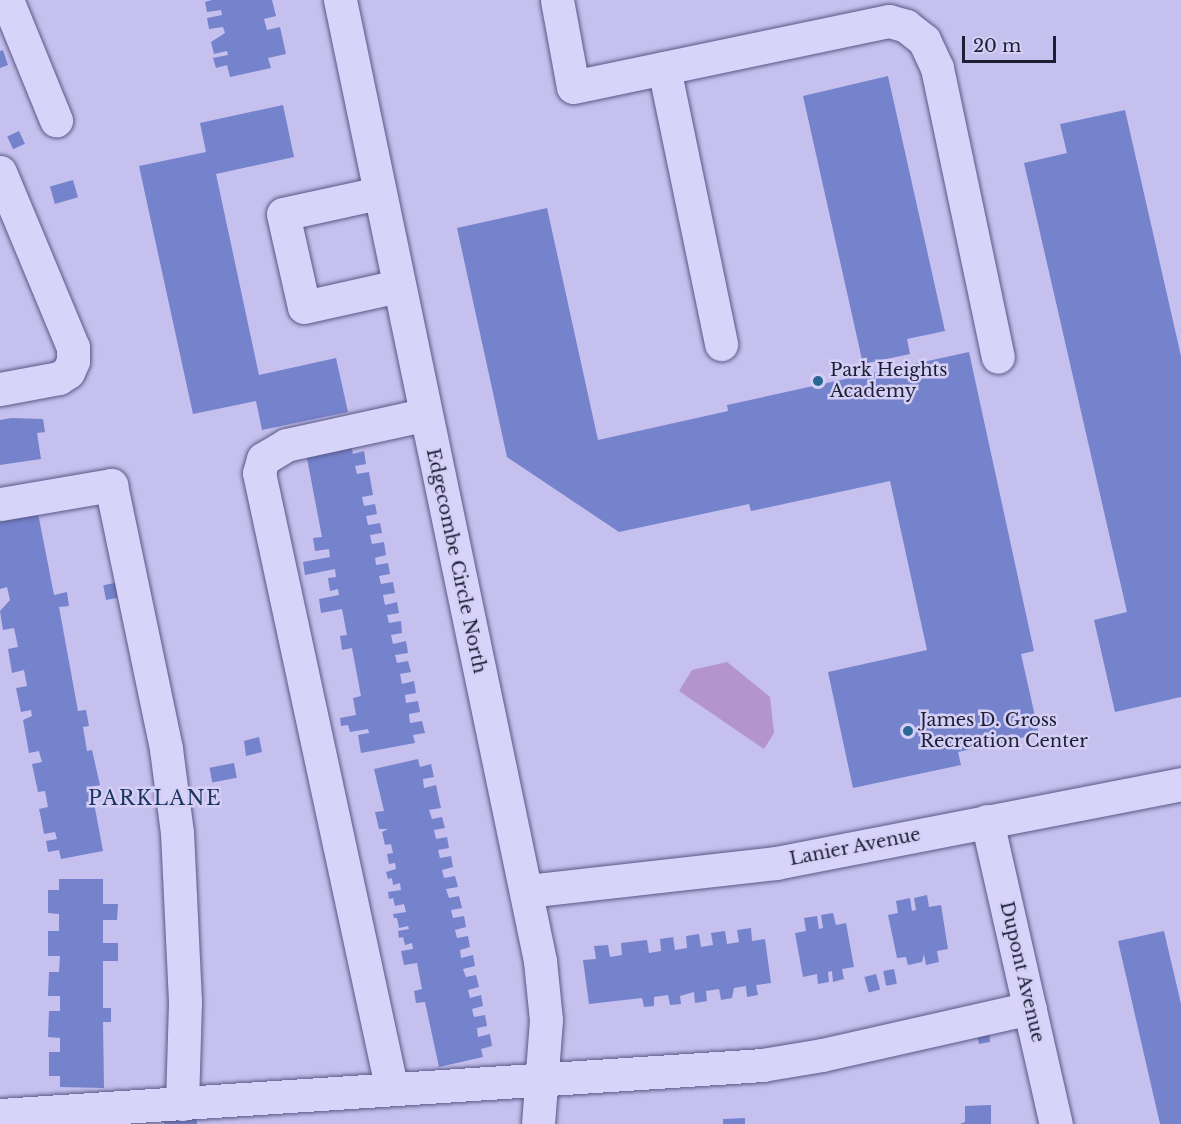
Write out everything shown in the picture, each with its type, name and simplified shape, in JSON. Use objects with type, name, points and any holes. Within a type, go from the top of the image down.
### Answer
[{"type":"street","points":[[7,0],[56,120]]},
{"type":"street","name":"Edgecombe Circle North","points":[[340,0],[424,415],[527,891],[546,1020],[544,1078],[538,1124]]},
{"type":"street","points":[[557,0],[573,87],[889,21],[906,26],[924,40],[937,68],[998,357]]},
{"type":"street","points":[[664,68],[721,344]]},
{"type":"street","points":[[0,172],[73,347],[73,361],[68,372],[59,378],[0,389]]},
{"type":"street","points":[[379,193],[284,214],[304,307],[398,286]]},
{"type":"street","points":[[391,1086],[259,473],[263,459],[286,445],[424,415]]},
{"type":"street","points":[[0,504],[111,485],[166,749],[177,832],[185,1002],[182,1104]]},
{"type":"street","name":"Lanier Avenue","points":[[527,891],[776,863],[1181,784]]},
{"type":"street","name":"Dupont Avenue","points":[[987,821],[1056,1124]]},
{"type":"street","points":[[0,1115],[182,1104],[391,1086],[762,1065],[1030,1008]]},
{"type":"shaded area","points":[[727,662],[770,697],[774,733],[764,749],[679,691],[692,670]]},
{"type":"building","points":[[272,0],[276,16],[264,19],[267,30],[280,27],[286,54],[268,58],[271,68],[230,77],[227,65],[216,68],[213,58],[228,55],[227,51],[214,54],[211,42],[225,33],[223,27],[209,29],[207,18],[222,15],[221,10],[207,12],[205,2]]},
{"type":"building","points":[[3,50],[8,65],[0,68],[0,51]]},
{"type":"building","points":[[888,76],[945,331],[907,339],[910,354],[863,364],[803,96]]},
{"type":"building","points":[[283,105],[294,157],[216,174],[259,375],[336,358],[348,412],[262,430],[256,401],[193,414],[139,166],[206,152],[200,123]]},
{"type":"building","points":[[1125,110],[1181,356],[1181,697],[1115,712],[1094,620],[1127,612],[1024,163],[1067,153],[1060,124]]},
{"type":"building","points":[[19,131],[25,144],[13,149],[7,136]]},
{"type":"building","points":[[73,180],[78,197],[55,204],[50,187]]},
{"type":"building","points":[[547,208],[598,440],[728,411],[727,405],[969,352],[1034,651],[1021,654],[1039,734],[958,752],[961,765],[853,788],[828,672],[927,650],[890,481],[751,511],[749,504],[619,532],[507,457],[457,228]]},
{"type":"building","points":[[43,419],[45,432],[37,433],[41,459],[0,465],[0,420]]},
{"type":"building","points":[[351,445],[353,454],[364,451],[366,464],[355,466],[357,474],[369,472],[373,495],[362,497],[364,506],[375,504],[377,514],[366,516],[368,525],[380,523],[382,533],[370,535],[372,544],[384,542],[386,555],[375,558],[376,565],[388,563],[390,574],[379,576],[381,584],[393,582],[395,593],[383,595],[385,605],[397,602],[399,613],[387,615],[389,623],[401,621],[402,633],[391,635],[393,644],[406,641],[408,653],[395,655],[397,663],[408,661],[411,672],[400,674],[402,684],[414,681],[416,693],[405,695],[406,703],[418,701],[420,712],[409,714],[410,723],[422,721],[425,733],[413,735],[415,743],[361,753],[358,735],[369,733],[368,729],[350,732],[348,725],[341,726],[340,718],[356,715],[353,698],[361,696],[352,648],[342,650],[340,636],[347,635],[342,609],[321,613],[319,599],[339,595],[338,589],[330,591],[328,578],[336,577],[335,569],[305,575],[303,562],[330,557],[329,549],[315,551],[313,538],[322,537],[306,453]]},
{"type":"building","points":[[37,508],[54,595],[67,592],[69,606],[59,607],[78,711],[86,710],[89,726],[83,727],[87,751],[92,750],[100,785],[91,787],[103,851],[61,859],[59,850],[48,852],[46,841],[57,839],[55,832],[44,834],[39,809],[48,807],[45,791],[38,792],[32,764],[42,762],[39,751],[29,753],[23,720],[32,716],[31,710],[21,712],[16,688],[27,686],[24,670],[12,673],[8,649],[18,647],[14,628],[3,630],[0,611],[10,600],[7,587],[0,589],[0,516]]},
{"type":"building","points":[[115,583],[118,598],[106,600],[103,585]]},
{"type":"building","points":[[259,737],[262,752],[246,756],[244,741]]},
{"type":"building","points":[[418,759],[420,767],[431,764],[434,777],[423,779],[424,788],[436,785],[441,808],[429,810],[432,819],[442,817],[445,828],[434,830],[436,839],[447,837],[449,848],[438,850],[440,858],[451,856],[453,867],[442,870],[444,878],[455,876],[458,887],[446,889],[449,898],[459,896],[462,908],[451,910],[453,918],[464,916],[466,927],[455,930],[457,938],[468,936],[470,947],[460,950],[461,958],[473,955],[475,966],[463,969],[466,977],[476,975],[479,987],[468,990],[470,998],[481,995],[483,1006],[472,1009],[474,1017],[485,1015],[487,1026],[477,1028],[478,1037],[490,1034],[492,1046],[481,1049],[483,1057],[439,1067],[425,1002],[416,1003],[414,991],[422,989],[417,963],[404,965],[401,951],[413,949],[412,943],[405,945],[403,937],[399,938],[398,931],[409,929],[408,926],[399,928],[397,918],[394,918],[393,914],[406,912],[404,904],[395,906],[393,898],[389,899],[388,892],[401,890],[400,883],[393,885],[392,878],[388,879],[386,872],[396,869],[395,863],[389,864],[387,854],[393,853],[391,844],[385,845],[382,832],[388,829],[379,829],[375,812],[384,811],[374,769]]},
{"type":"building","points":[[234,763],[237,778],[212,782],[209,768]]},
{"type":"building","points":[[59,879],[103,879],[103,904],[118,904],[117,920],[103,920],[103,943],[118,943],[118,961],[103,961],[103,1008],[111,1008],[111,1022],[103,1022],[104,1088],[60,1087],[60,1076],[49,1076],[49,1052],[60,1052],[60,1038],[48,1037],[49,1011],[60,1011],[60,996],[48,996],[49,972],[59,972],[60,956],[48,956],[48,931],[59,931],[59,914],[48,913],[48,890],[59,890]]},
{"type":"building","points":[[927,895],[929,907],[941,905],[948,949],[937,951],[939,962],[926,965],[924,954],[922,962],[908,965],[906,957],[897,958],[888,915],[898,913],[896,901],[910,898],[912,911],[916,910],[914,898]]},
{"type":"building","points":[[833,913],[836,925],[846,923],[854,967],[842,969],[844,979],[833,982],[832,971],[828,972],[829,982],[818,984],[817,974],[803,977],[795,933],[806,931],[804,918],[817,916],[819,929],[823,928],[821,915]]},
{"type":"building","points":[[751,928],[752,941],[765,939],[771,983],[756,985],[758,995],[747,997],[746,986],[734,988],[732,998],[721,1000],[719,989],[706,991],[707,1001],[695,1003],[694,992],[680,996],[681,1004],[670,1005],[668,995],[654,997],[654,1006],[644,1007],[642,998],[589,1004],[583,960],[596,959],[594,946],[608,945],[610,957],[622,955],[621,943],[647,940],[649,953],[661,951],[660,939],[673,937],[675,950],[687,948],[686,936],[699,934],[701,947],[713,945],[711,933],[725,931],[727,944],[739,942],[737,930]]},
{"type":"building","points":[[1164,931],[1181,1004],[1181,1124],[1160,1124],[1118,941]]},
{"type":"building","points":[[894,969],[897,984],[886,986],[883,971]]},
{"type":"building","points":[[876,974],[880,989],[869,993],[864,977]]},
{"type":"building","points":[[989,1031],[990,1042],[979,1044],[977,1034]]},
{"type":"building","points":[[991,1105],[991,1124],[960,1124],[965,1122],[965,1106]]},
{"type":"building","points":[[197,1114],[197,1124],[164,1124],[164,1119]]},
{"type":"building","points":[[745,1118],[745,1124],[723,1124],[723,1119]]},
{"type":"place","name":"Park Heights Academy","points":[[818,381]]},
{"type":"place","name":"James D. Gross Recreation Center","points":[[908,731]]},
{"type":"district","name":"PARKLANE","points":[[155,798]]}]
